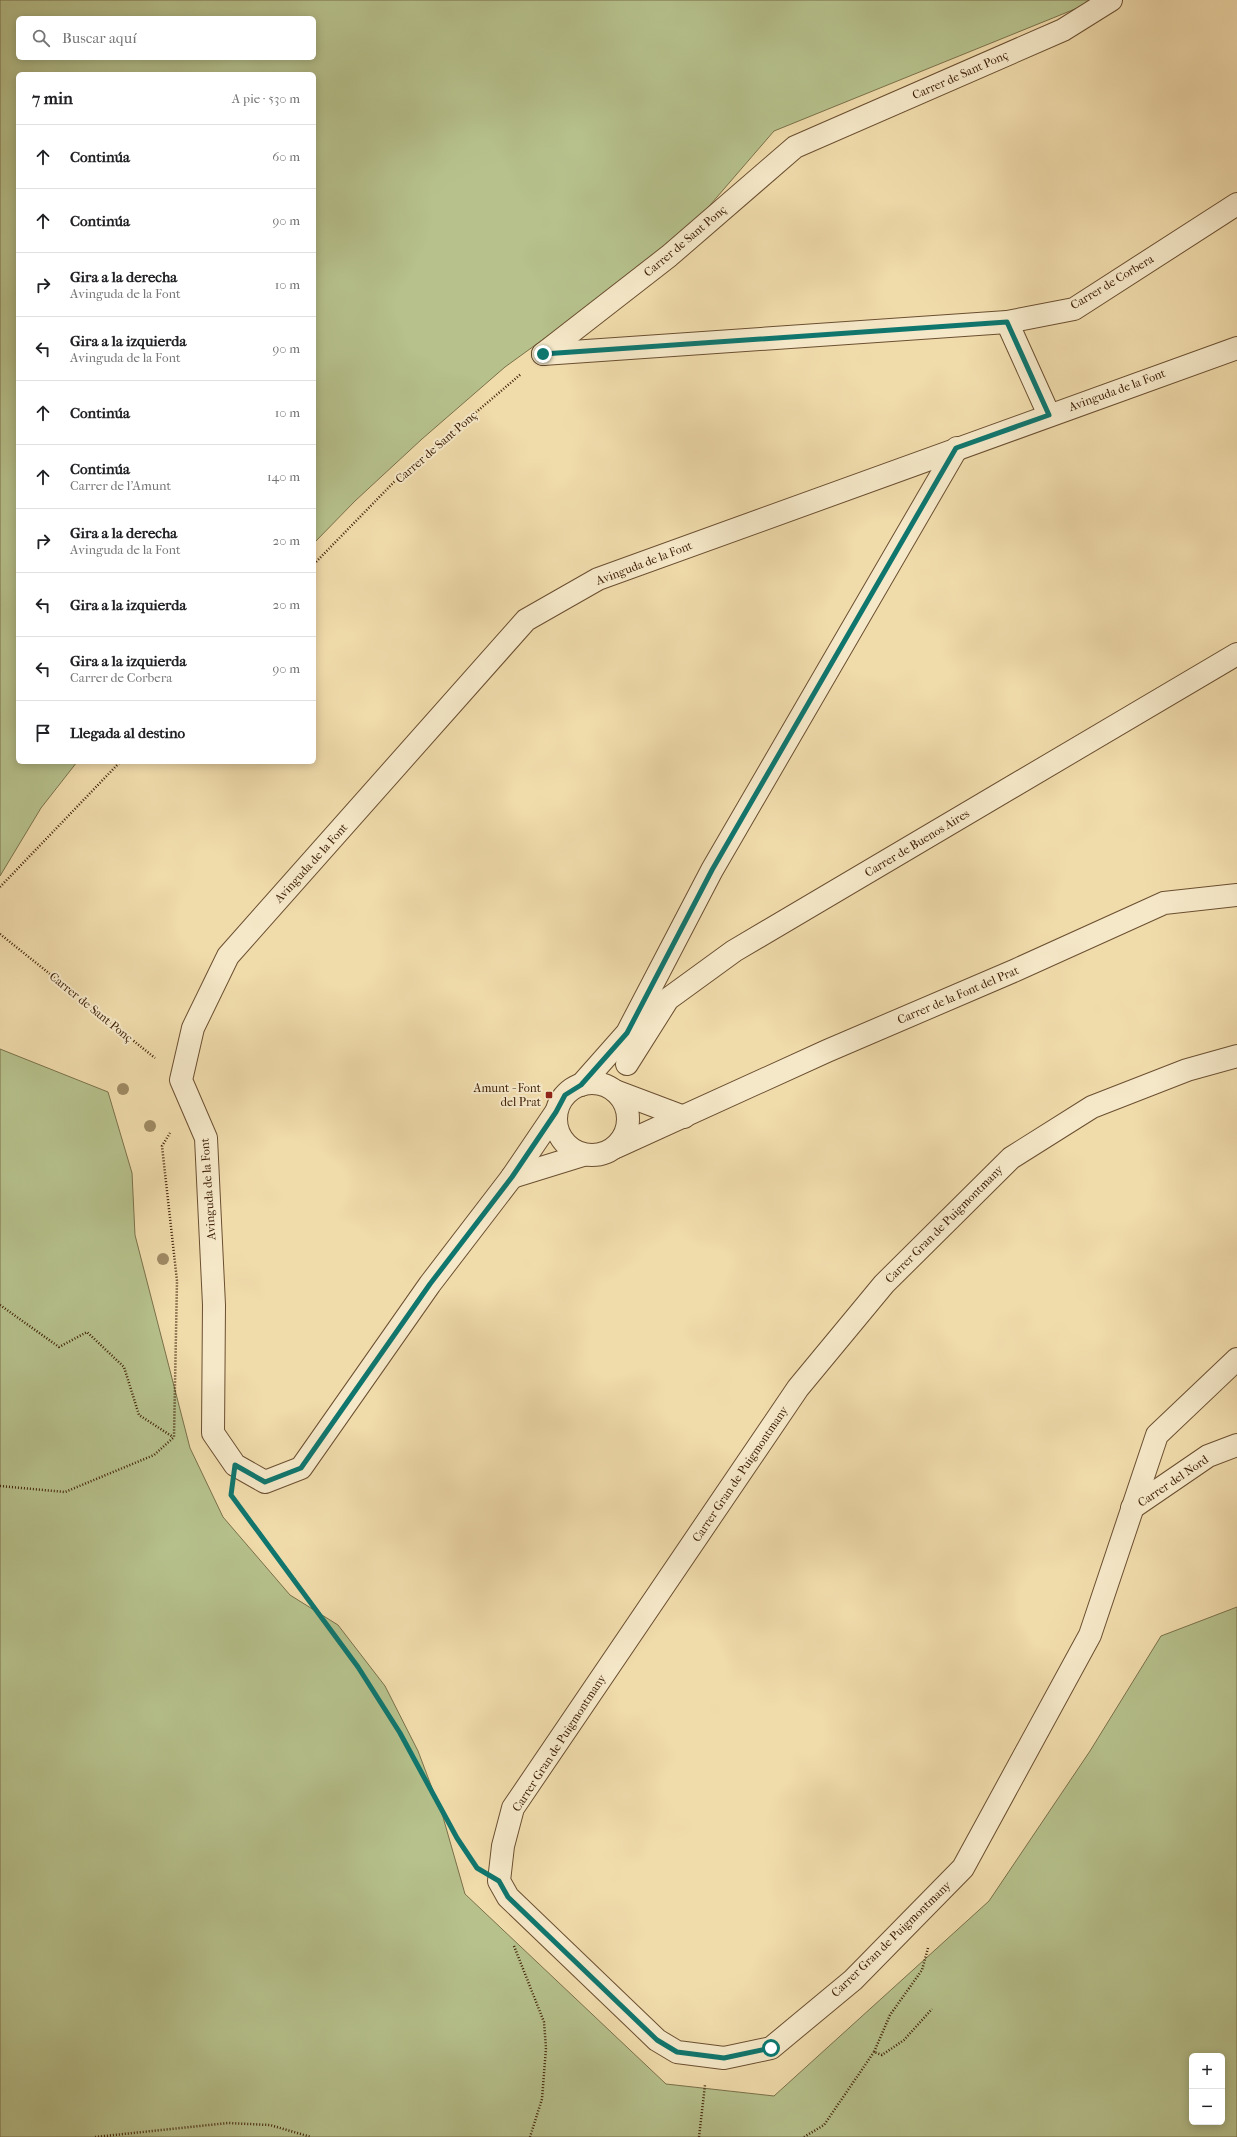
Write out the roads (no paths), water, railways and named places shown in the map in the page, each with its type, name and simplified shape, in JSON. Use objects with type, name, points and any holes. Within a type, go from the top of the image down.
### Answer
[{"type":"street","name":"Carrer de Sant Ponç","points":[[543,354],[669,256],[795,147],[1063,30],[1111,0]]},
{"type":"street","name":"Carrer de Corbera","points":[[543,354],[1007,322],[1074,309],[1237,204]]},
{"type":"street","points":[[1007,322],[1049,415]]},
{"type":"street","name":"Avinguda de la Font","points":[[556,1112],[512,1177],[430,1284],[301,1468],[265,1482],[235,1465],[213,1432],[214,1305],[206,1138],[185,1089],[193,1028],[228,956],[526,620],[598,579],[956,448],[1237,348]]},
{"type":"street","points":[[627,1033],[627,1064],[623,1099],[627,1131],[616,1147],[606,1153],[595,1156],[573,1150],[558,1134],[556,1123],[556,1112],[565,1095],[581,1085],[627,1033],[712,870],[956,448]]},
{"type":"street","name":"Carrer de Buenos Aires","points":[[627,1064],[668,999],[734,951],[1237,654]]},
{"type":"street","name":"Carrer de la Font del Prat","points":[[616,1147],[827,1051],[1016,970],[1164,903],[1237,894]]},
{"type":"street","name":"Carrer Gran de Puigmontmany","points":[[1237,1056],[1187,1070],[1092,1106],[1011,1158],[884,1284],[798,1388],[513,1808],[503,1846],[499,1881],[508,1897],[657,2040],[677,2052],[724,2058],[771,2048],[853,1980],[963,1868],[1090,1635],[1157,1435],[1237,1359]]},
{"type":"street","points":[[581,1085],[593,1083],[604,1085],[623,1099],[684,1117]]},
{"type":"street","points":[[512,1177],[584,1154]]},
{"type":"street","name":"Carrer del Nord","points":[[1132,1508],[1208,1456],[1237,1445]]},
{"type":"place","name":"Amunt - Font del Prat","points":[[549,1095]]}]
